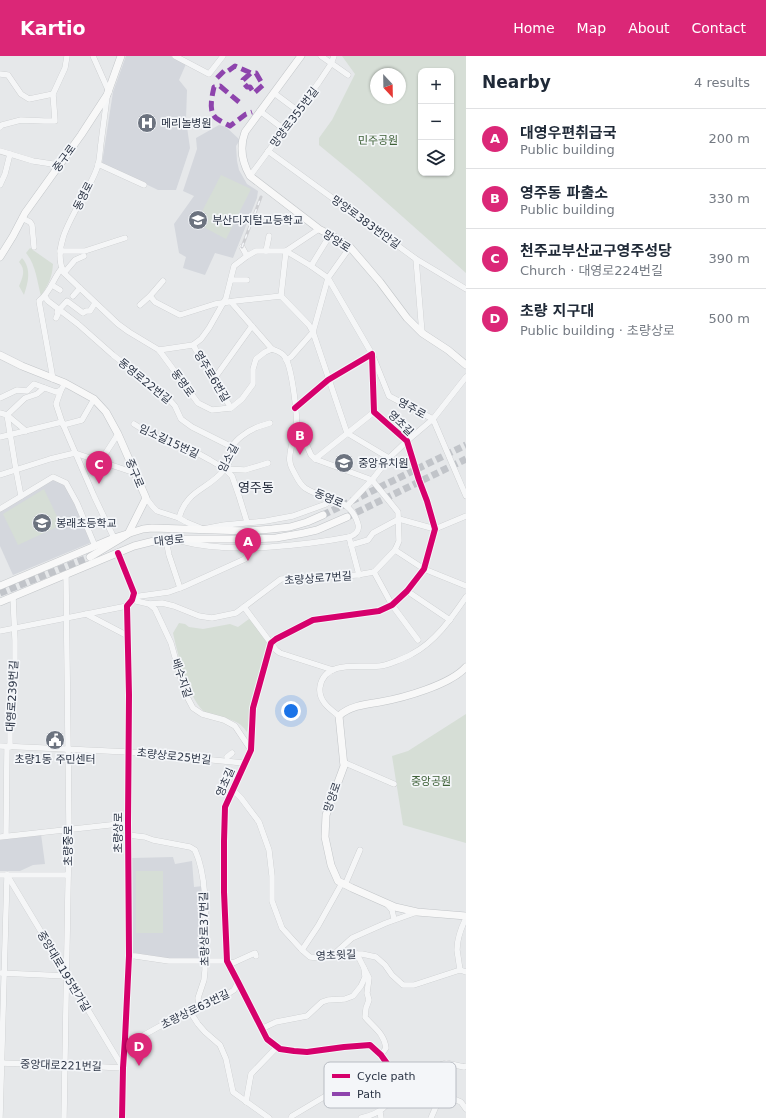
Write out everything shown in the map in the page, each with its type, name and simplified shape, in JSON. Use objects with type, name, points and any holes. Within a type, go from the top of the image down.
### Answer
[{"type":"main road","name":"중구로","points":[[0,257],[2,246],[13,236],[22,218],[85,130],[108,93],[121,56]]},
{"type":"main road","points":[[250,176],[244,163],[242,145],[245,132],[301,56]]},
{"type":"main road","name":"망양로","points":[[250,176],[318,229],[350,247],[380,282],[407,318],[422,333],[448,350],[466,365]]},
{"type":"main road","name":"중구로","points":[[0,355],[22,366],[65,383],[94,399],[106,412],[118,434],[146,498],[128,534]]},
{"type":"main road","name":"대영로","points":[[0,586],[114,538],[143,529],[272,529],[307,522],[323,515]]},
{"type":"main road","name":"대영로","points":[[0,602],[134,546],[154,541],[204,538],[276,538],[317,530],[347,517]]},
{"type":"main road","points":[[128,534],[90,557],[134,546]]},
{"type":"main road","points":[[339,716],[347,710],[373,702],[416,694],[446,681],[466,667]]},
{"type":"main road","name":"망양로","points":[[339,716],[343,769],[326,815],[325,837],[331,865],[338,881],[344,884]]},
{"type":"main road","points":[[344,884],[396,907],[417,912],[466,917]]},
{"type":"street","points":[[0,127],[2,125],[20,120],[44,122],[55,121],[53,94],[65,68],[67,56]]},
{"type":"street","points":[[93,56],[108,93]]},
{"type":"street","points":[[176,56],[209,74],[223,56]]},
{"type":"street","points":[[321,56],[348,75]]},
{"type":"street","name":"망양로355번길","points":[[250,176],[320,82],[334,56]]},
{"type":"street","points":[[0,74],[8,75],[21,94],[29,99],[53,94]]},
{"type":"street","name":"동영로","points":[[63,270],[60,251],[63,234],[94,175],[98,164],[108,93]]},
{"type":"street","points":[[274,93],[298,111]]},
{"type":"street","points":[[260,111],[285,130]]},
{"type":"street","points":[[0,151],[40,163],[53,163],[59,165]]},
{"type":"street","name":"망양로383번안길","points":[[268,152],[416,259],[466,289]]},
{"type":"street","points":[[0,185],[5,174],[10,154]]},
{"type":"street","points":[[98,164],[144,185]]},
{"type":"street","points":[[22,218],[30,222],[32,225],[34,247]]},
{"type":"street","points":[[63,270],[118,324],[159,350],[193,345],[201,339],[223,304],[226,298],[234,266],[256,251],[286,251],[318,229]]},
{"type":"street","points":[[311,266],[330,235]]},
{"type":"street","points":[[266,251],[269,236]]},
{"type":"street","points":[[53,379],[39,301],[45,297],[58,272],[63,270],[84,254],[125,238]]},
{"type":"street","points":[[242,247],[248,256]]},
{"type":"street","points":[[231,302],[272,349],[279,352],[286,360],[313,332],[328,278],[350,247]]},
{"type":"street","points":[[60,251],[84,254]]},
{"type":"street","points":[[281,296],[286,251]]},
{"type":"street","name":"영주로","points":[[286,251],[328,278],[372,354],[390,396],[433,419],[466,496]]},
{"type":"street","points":[[416,259],[422,333]]},
{"type":"street","points":[[231,280],[246,280]]},
{"type":"street","points":[[140,305],[163,281]]},
{"type":"street","points":[[52,285],[60,290]]},
{"type":"street","points":[[73,296],[80,288]]},
{"type":"street","points":[[150,296],[155,302],[180,314],[215,304],[281,296]]},
{"type":"street","points":[[281,296],[309,325],[313,332],[347,433],[389,458]]},
{"type":"street","name":"동영로22번길","points":[[45,297],[113,355],[167,397],[175,406],[181,419],[198,430],[232,447]]},
{"type":"street","points":[[56,318],[58,314],[57,312],[67,301],[83,314],[86,311],[90,311],[95,303]]},
{"type":"street","points":[[214,379],[252,326]]},
{"type":"street","name":"영주로6번길","points":[[193,345],[231,408]]},
{"type":"street","points":[[231,408],[242,399],[253,384],[256,359],[272,349]]},
{"type":"street","name":"동명로","points":[[159,350],[198,404],[212,410],[231,408]]},
{"type":"street","points":[[295,408],[328,380],[372,354]]},
{"type":"street","name":"영초길","points":[[372,354],[374,412],[407,440],[435,529]]},
{"type":"street","name":"동영로","points":[[286,360],[290,370],[296,428],[289,461],[297,478],[304,487],[313,492],[332,498],[347,506],[351,511],[357,521],[358,531],[349,537]]},
{"type":"street","points":[[347,506],[372,480],[389,458],[407,440],[433,419],[466,377]]},
{"type":"street","points":[[65,383],[56,404],[75,453],[114,538]]},
{"type":"street","points":[[0,398],[18,390],[27,391],[34,384],[56,392],[61,390]]},
{"type":"street","points":[[7,415],[25,398],[37,394],[44,388]]},
{"type":"street","points":[[0,437],[82,420],[94,399]]},
{"type":"street","points":[[316,459],[374,412]]},
{"type":"street","points":[[0,413],[7,415],[26,431]]},
{"type":"street","points":[[7,415],[21,496]]},
{"type":"street","name":"임소길","points":[[179,518],[188,498],[216,479],[225,469],[231,456],[232,447],[241,436],[259,426],[270,423]]},
{"type":"street","name":"임소길15번길","points":[[134,424],[150,434],[181,444],[225,469]]},
{"type":"street","points":[[296,428],[301,432],[311,455],[316,459],[372,480],[398,512],[399,540],[395,550],[374,572],[392,605],[418,640]]},
{"type":"street","points":[[100,462],[118,434]]},
{"type":"street","points":[[0,475],[50,459],[75,453],[135,472]]},
{"type":"street","points":[[225,469],[245,470],[268,463]]},
{"type":"street","points":[[225,469],[232,476],[246,522]]},
{"type":"street","points":[[0,509],[53,477],[64,481],[77,504],[95,546]]},
{"type":"street","points":[[146,498],[157,511],[179,518],[203,529],[293,516],[326,504],[332,498]]},
{"type":"street","points":[[351,545],[368,540],[373,533],[399,519],[435,529],[466,516]]},
{"type":"street","points":[[271,643],[313,620],[379,610],[392,605],[407,591],[424,569],[435,529]]},
{"type":"street","points":[[176,539],[218,548],[249,549],[318,543],[349,537],[359,575]]},
{"type":"street","points":[[204,538],[200,541],[206,546]]},
{"type":"street","points":[[166,540],[180,588]]},
{"type":"street","points":[[132,598],[169,592],[215,574],[245,559],[249,549]]},
{"type":"street","points":[[395,550],[424,569],[466,586]]},
{"type":"street","points":[[0,631],[127,606],[134,593],[118,553]]},
{"type":"street","name":"초량상로7번길","points":[[132,598],[149,604],[162,603],[174,606],[199,616],[212,618],[236,613],[281,579],[359,575],[374,572]]},
{"type":"street","name":"초량중로","points":[[64,1118],[69,829],[66,575]]},
{"type":"street","points":[[407,591],[450,620]]},
{"type":"street","name":"대영로239번길","points":[[3,836],[10,690],[14,688],[13,597]]},
{"type":"street","points":[[339,716],[328,708],[323,701],[320,691],[321,683],[326,676],[333,670],[352,665],[381,666],[410,655],[433,639],[450,620],[466,597]]},
{"type":"street","name":"배수지길","points":[[149,604],[155,609],[171,643],[185,693],[193,708],[202,714],[224,720],[235,726],[251,750]]},
{"type":"street","name":"초량상로","points":[[122,1118],[122,1068],[129,956],[127,606]]},
{"type":"street","points":[[244,607],[276,650],[280,653],[333,670]]},
{"type":"street","points":[[85,614],[128,636]]},
{"type":"street","name":"영초길","points":[[271,643],[253,708],[251,750],[225,807],[224,892],[227,962],[267,1039],[280,1048],[294,1052],[307,1052],[370,1045],[381,1055],[386,1062]]},
{"type":"street","name":"초량상로25번길","points":[[0,746],[129,752],[244,763]]},
{"type":"street","points":[[227,757],[232,753]]},
{"type":"street","points":[[343,762],[394,784]]},
{"type":"street","name":"영초윗길","points":[[233,790],[260,822],[269,850],[272,876],[272,901],[282,928],[310,957],[321,958],[333,955],[356,954],[376,957],[403,985],[414,985],[460,970]]},
{"type":"street","points":[[3,836],[128,823]]},
{"type":"street","name":"초량상로37번길","points":[[128,834],[190,847],[195,850],[199,857],[205,891],[205,961],[204,980],[198,998],[199,1005]]},
{"type":"street","points":[[302,950],[344,884],[360,850]]},
{"type":"street","points":[[0,875],[68,875]]},
{"type":"street","points":[[0,1118],[2,949],[6,875]]},
{"type":"street","name":"중앙대로195번가길","points":[[6,875],[122,1068]]},
{"type":"street","points":[[386,903],[392,910],[394,920]]},
{"type":"street","points":[[333,955],[352,938],[417,912]]},
{"type":"street","points":[[466,917],[462,926],[457,950],[460,970],[466,972]]},
{"type":"street","points":[[129,956],[169,961],[233,963],[255,953],[256,956]]},
{"type":"street","points":[[356,954],[369,978],[367,993],[369,1000],[366,1008],[366,1017],[370,1024],[378,1030],[385,1040],[386,1048],[381,1055]]},
{"type":"street","points":[[261,1029],[276,1022],[306,1016],[322,1002],[328,1000],[345,999],[354,996],[365,977],[364,968]]},
{"type":"street","points":[[2,973],[67,976]]},
{"type":"street","name":"초량상로63번길","points":[[125,1039],[135,1040],[199,1005],[226,995],[234,990],[238,982]]},
{"type":"street","points":[[189,1010],[205,1032],[220,1045],[226,1059],[233,1092],[269,1118]]},
{"type":"street","points":[[246,1102],[251,1074],[277,1046]]},
{"type":"street","name":"중앙대로221번길","points":[[1,1063],[122,1068]]},
{"type":"street","points":[[456,1065],[466,1066]]},
{"type":"street","points":[[291,1118],[324,1097]]},
{"type":"street","points":[[456,1100],[460,1102],[466,1109]]},
{"type":"street","points":[[361,1118],[380,1112],[384,1108]]},
{"type":"street","points":[[431,1118],[436,1108]]},
{"type":"street","points":[[380,1112],[381,1118]]},
{"type":"shaded area","name":"메리놀병원","points":[[126,56],[171,56],[186,64],[179,80],[187,90],[186,120],[190,148],[176,190],[158,190],[102,163],[113,92]]},
{"type":"shaded area","points":[[219,125],[226,127],[240,140],[236,146],[239,170],[247,184],[258,191],[257,198],[233,258],[215,253],[205,275],[183,268],[186,257],[179,253],[174,224],[194,196],[183,191],[197,149],[196,138]]},
{"type":"shaded area","name":"봉래초등학교","points":[[52,479],[65,483],[89,535],[90,543],[13,575],[0,546],[0,510]]},
{"type":"shaded area","points":[[41,834],[45,864],[33,865],[20,871],[0,871],[0,839]]},
{"type":"shaded area","points":[[173,857],[175,864],[192,861],[194,887],[203,886],[203,958],[165,959],[133,953],[132,858]]},
{"type":"green space","name":"민주공원","points":[[342,56],[466,56],[466,273],[359,178],[319,145],[319,138],[332,120],[355,74]]},
{"type":"green space","points":[[221,175],[251,189],[226,239],[196,223]]},
{"type":"green space","points":[[30,248],[53,264],[51,278],[41,296],[34,268],[26,253]]},
{"type":"green space","points":[[22,258],[28,271],[28,281],[24,295],[19,286],[23,274],[23,268],[19,262]]},
{"type":"green space","points":[[44,489],[61,525],[18,545],[3,514]]},
{"type":"green space","points":[[249,619],[269,642],[256,686],[247,732],[237,722],[207,713],[195,700],[185,677],[173,633],[179,623],[185,624],[189,627],[203,629],[230,624],[238,627]]},
{"type":"green space","name":"중앙공원","points":[[466,714],[466,843],[403,825],[392,756],[408,751]]},
{"type":"green space","points":[[136,871],[163,871],[163,933],[136,933]]},
{"type":"tunnel","points":[[323,515],[466,445]]},
{"type":"tunnel","points":[[347,517],[466,459]]},
{"type":"tunnel","points":[[0,593],[90,557]]},
{"type":"railway","points":[[242,247],[261,197]]},
{"type":"marked path","points":[[217,78],[225,70],[228,71],[235,66],[251,73],[256,73],[263,85],[254,93],[250,87],[247,87],[243,82],[243,80],[251,73]]},
{"type":"marked path","points":[[239,102],[220,86],[214,87],[211,108],[216,118],[230,126],[246,114],[252,112]]},
{"type":"cycle path","points":[[295,408],[328,380],[372,354],[374,412],[407,441],[435,529],[424,569],[407,591],[392,605],[379,611],[313,620],[271,643],[253,708],[251,750],[225,807],[224,892],[227,961],[267,1039],[280,1049],[307,1052],[370,1045],[386,1062]]},
{"type":"cycle path","points":[[118,553],[134,593],[132,600],[127,606],[129,695],[129,956],[122,1118]]},
{"type":"place","name":"메리놀병원","points":[[147,123]]},
{"type":"place","name":"부산디지털고등학교","points":[[198,220]]},
{"type":"place","name":"영주동 파출소","points":[[300,455]]},
{"type":"place","name":"중앙유치원","points":[[344,463]]},
{"type":"place","name":"천주교부산교구영주성당","points":[[99,484]]},
{"type":"place","name":"봉래초등학교","points":[[42,523]]},
{"type":"place","name":"대영우편취급국","points":[[248,561]]},
{"type":"place","name":"초량1동 주민센터","points":[[55,740]]},
{"type":"place","name":"초량 지구대","points":[[139,1066]]},
{"type":"district","name":"영주동","points":[[256,487]]}]
